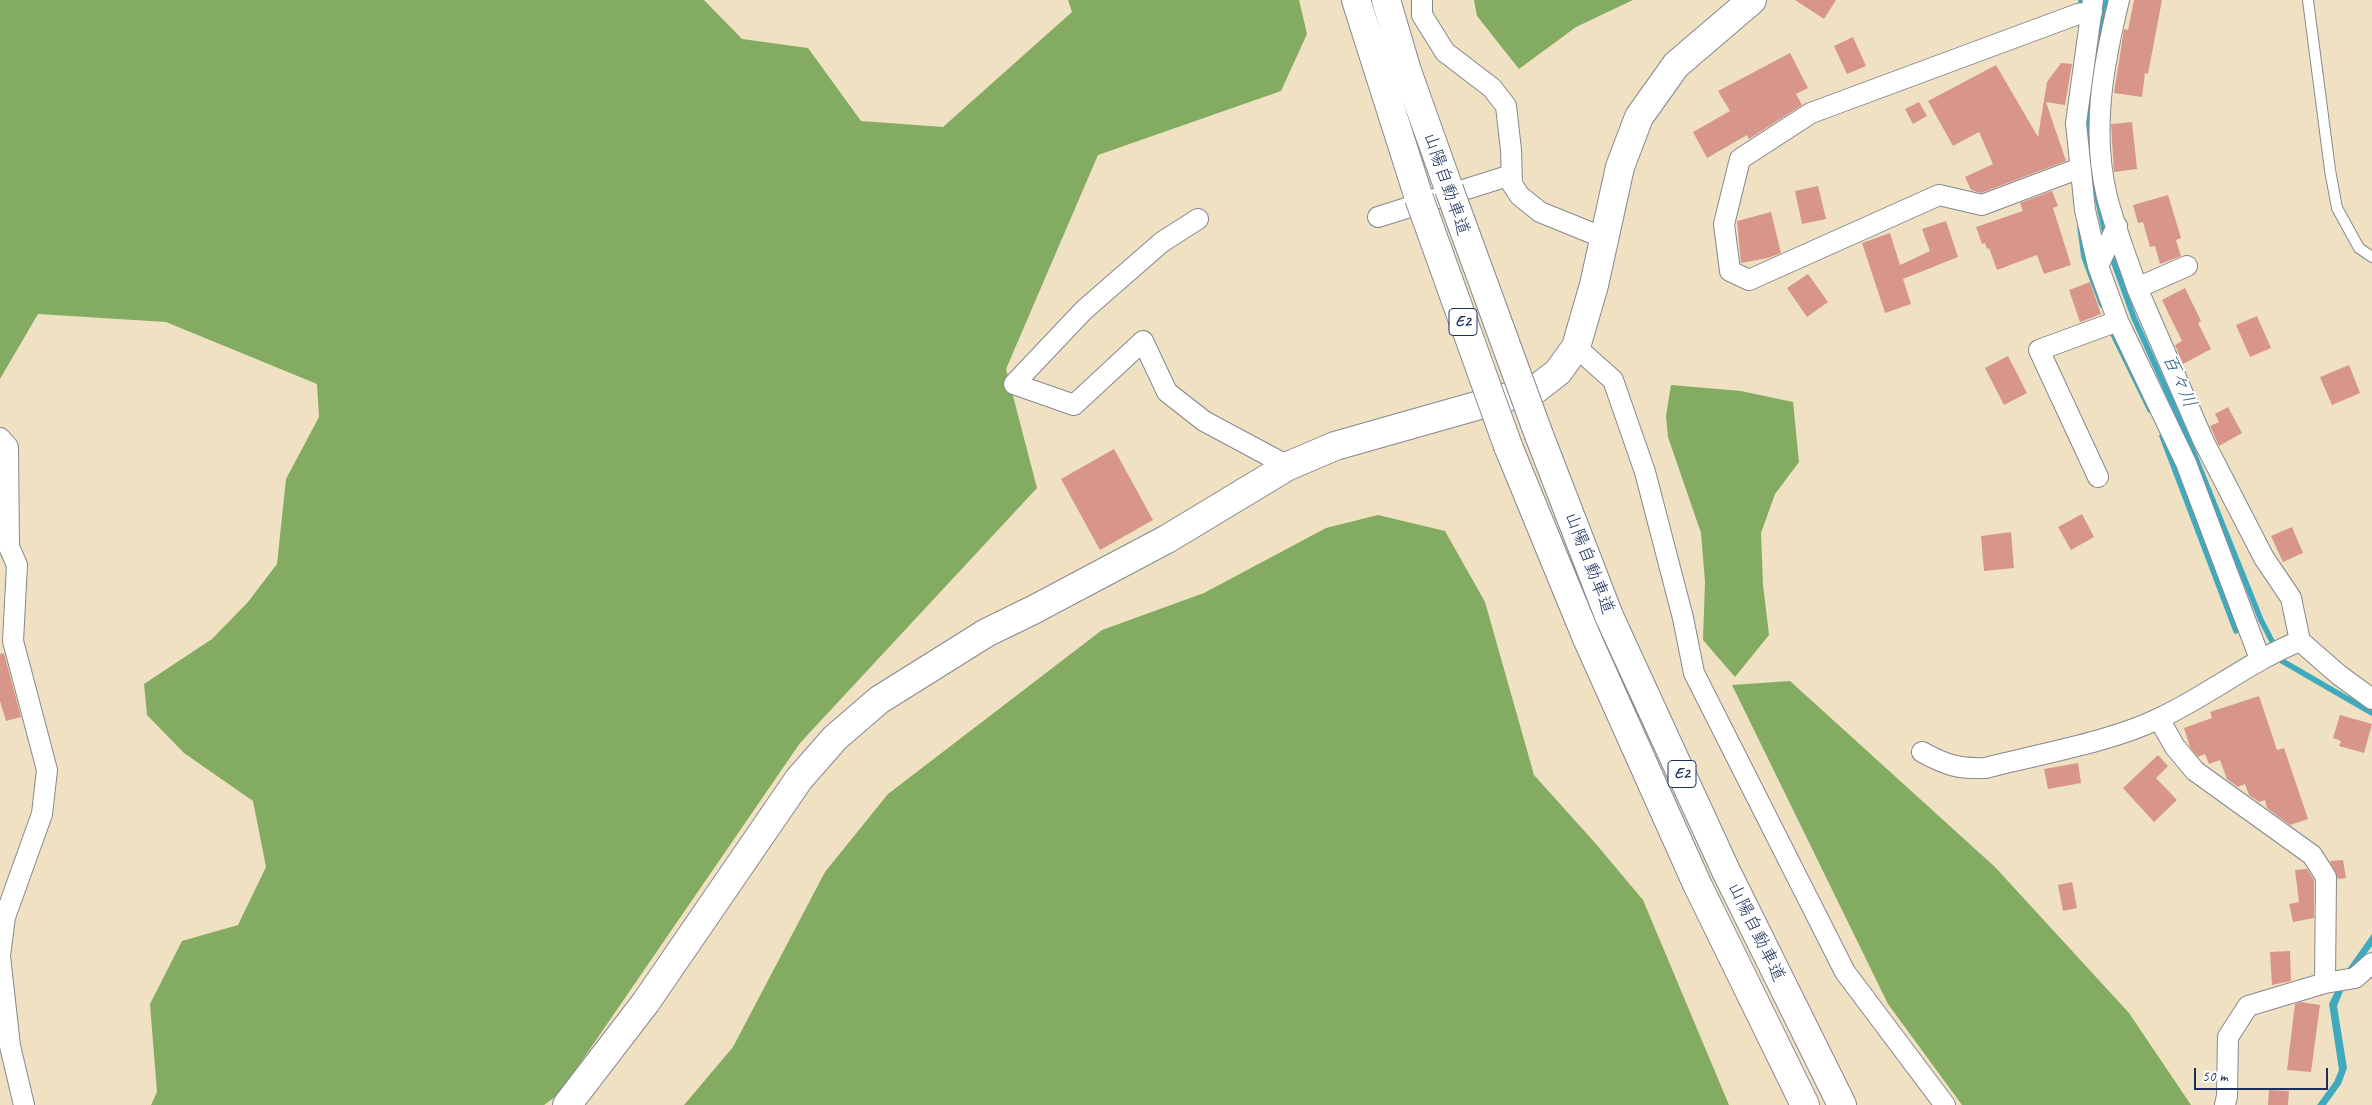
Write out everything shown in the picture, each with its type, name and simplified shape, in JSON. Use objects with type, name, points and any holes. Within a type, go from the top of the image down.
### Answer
[{"type":"main road","name":"山陽自動車道","points":[[1356,0],[1419,198],[1508,446],[1586,636],[1677,839],[1805,1105]]},
{"type":"main road","name":"山陽自動車道","points":[[1386,0],[1407,71],[1448,189],[1539,436],[1609,616],[1726,871],[1842,1105]]},
{"type":"main road","points":[[568,1105],[646,1002],[799,779],[835,738],[879,700],[986,633],[1168,540],[1288,466],[1335,446],[1536,389],[1558,372],[1576,347],[1620,167],[1639,118],[1676,65],[1752,0]]},
{"type":"street","points":[[1422,0],[1422,15],[1445,52],[1492,88],[1506,106],[1512,184],[1520,196],[1540,212],[1604,238]]},
{"type":"street","points":[[2074,170],[1982,205],[1939,195],[1749,280],[1730,271],[1724,224],[1740,159],[1811,113],[2098,6]]},
{"type":"street","points":[[2098,6],[2083,57],[2076,123],[2074,170],[2100,262],[2112,323],[2180,449],[2262,658]]},
{"type":"street","points":[[2098,6],[2103,70],[2098,116],[2101,159],[2107,197],[2116,229],[2137,288],[2203,440],[2264,558],[2291,598],[2291,644]]},
{"type":"street","points":[[1378,217],[1511,175]]},
{"type":"street","points":[[1198,219],[1162,242],[1084,310],[1014,384],[1074,405],[1143,342],[1167,392],[1204,421],[1288,466]]},
{"type":"street","points":[[2100,262],[2116,229]]},
{"type":"street","points":[[2137,288],[2187,266]]},
{"type":"street","points":[[2098,477],[2039,350],[2112,323]]},
{"type":"street","points":[[1576,347],[1613,380],[1645,472],[1683,618],[1694,673],[1845,972],[1945,1105]]},
{"type":"street","points":[[0,438],[8,448],[9,547],[16,565],[13,641],[47,770],[42,814],[5,917],[0,956],[10,1046],[24,1105]]},
{"type":"street","points":[[2180,449],[2203,440]]},
{"type":"street","points":[[1922,752],[1945,764],[1964,769],[1985,768],[2110,736],[2159,719],[2210,691],[2262,658],[2291,644]]},
{"type":"street","points":[[2291,644],[2372,699]]},
{"type":"street","points":[[2159,719],[2175,747],[2195,772],[2312,854],[2326,877],[2328,982]]},
{"type":"street","points":[[2225,1105],[2227,1096],[2228,1037],[2248,1006],[2328,982],[2355,978],[2372,963]]},
{"type":"lane","points":[[2308,0],[2330,170],[2337,208],[2360,248],[2372,257]]},
{"type":"green space","points":[[0,0],[704,0],[742,39],[808,48],[861,121],[943,127],[1072,12],[1068,0],[1299,0],[1307,34],[1281,91],[1098,155],[1006,369],[1037,488],[800,743],[559,1094],[544,1105],[151,1105],[157,1092],[150,1004],[182,941],[238,925],[266,867],[253,801],[184,753],[147,715],[144,684],[212,639],[248,602],[277,564],[286,479],[319,417],[317,384],[166,322],[38,314],[0,379]]},
{"type":"green space","points":[[1474,0],[1633,0],[1576,27],[1519,69],[1477,16]]},
{"type":"green space","points":[[1671,385],[1741,391],[1793,402],[1799,462],[1775,494],[1761,533],[1763,585],[1769,635],[1735,677],[1703,640],[1705,582],[1701,533],[1668,437],[1666,416]]},
{"type":"green space","points":[[1378,515],[1445,531],[1485,602],[1534,775],[1643,900],[1729,1105],[684,1105],[733,1047],[825,872],[888,794],[1102,630],[1204,593],[1326,528]]},
{"type":"green space","points":[[1790,681],[1995,867],[2129,1013],[2191,1105],[1962,1105],[1888,1004],[1732,685]]},
{"type":"water","points":[[2372,934],[2372,946],[2349,977],[2337,1006],[2347,1068],[2341,1084],[2326,1105],[2317,1105],[2334,1082],[2339,1070],[2329,1004],[2343,975]]},
{"type":"building","points":[[1795,0],[1836,0],[1824,19]]},
{"type":"building","points":[[2134,0],[2162,0],[2148,74],[2145,73],[2142,97],[2114,93],[2124,29],[2128,30]]},
{"type":"building","points":[[1853,37],[1866,66],[1847,74],[1834,46]]},
{"type":"building","points":[[1790,53],[1808,88],[1796,94],[1802,105],[1749,139],[1747,135],[1707,158],[1693,132],[1730,111],[1718,91]]},
{"type":"building","points":[[2061,63],[2072,64],[2065,105],[2046,102],[2066,161],[1981,193],[1971,190],[1965,177],[1993,164],[1979,132],[1953,146],[1928,101],[1996,65],[2038,137],[2047,82]]},
{"type":"building","points":[[1919,102],[1927,116],[1913,124],[1905,109]]},
{"type":"building","points":[[2132,122],[2137,169],[2114,172],[2111,124]]},
{"type":"building","points":[[1818,186],[1826,219],[1802,224],[1795,191]]},
{"type":"building","points":[[2052,191],[2058,206],[2053,208],[2071,265],[2044,274],[2037,255],[1997,270],[1989,248],[1987,249],[1985,243],[1982,244],[1976,227],[2023,211],[2020,203]]},
{"type":"building","points":[[2168,195],[2181,238],[2176,240],[2181,256],[2160,264],[2155,246],[2150,247],[2143,222],[2138,223],[2133,205]]},
{"type":"building","points":[[1771,212],[1781,253],[1768,258],[1741,263],[1737,221]]},
{"type":"building","points":[[1946,221],[1958,257],[1903,279],[1911,304],[1885,313],[1862,243],[1890,233],[1900,265],[1930,251],[1922,229]]},
{"type":"building","points":[[1808,274],[1828,302],[1807,317],[1787,288]]},
{"type":"building","points":[[2090,282],[2101,314],[2080,322],[2069,290]]},
{"type":"building","points":[[2185,288],[2201,321],[2198,323],[2211,349],[2183,364],[2175,345],[2182,341],[2162,300]]},
{"type":"building","points":[[2257,316],[2271,348],[2250,357],[2236,325]]},
{"type":"building","points":[[2008,356],[2027,393],[2004,405],[1985,368]]},
{"type":"building","points":[[2349,365],[2360,393],[2332,405],[2320,377]]},
{"type":"building","points":[[2228,407],[2242,433],[2219,446],[2210,426],[2219,422],[2215,414]]},
{"type":"building","points":[[1114,449],[1153,520],[1100,550],[1061,479]]},
{"type":"building","points":[[2082,514],[2094,537],[2071,550],[2058,527]]},
{"type":"building","points":[[2292,527],[2303,553],[2283,562],[2271,536]]},
{"type":"building","points":[[2011,532],[2014,568],[1984,571],[1981,536]]},
{"type":"building","points":[[4,653],[21,717],[6,721],[0,701],[0,654]]},
{"type":"building","points":[[2259,696],[2277,750],[2284,748],[2308,819],[2290,825],[2267,808],[2265,800],[2259,802],[2249,795],[2245,784],[2238,787],[2227,779],[2220,760],[2209,764],[2205,754],[2198,757],[2190,747],[2184,728],[2212,718],[2210,712]]},
{"type":"building","points":[[2340,715],[2372,724],[2364,753],[2339,746],[2341,741],[2333,738]]},
{"type":"building","points":[[2158,755],[2168,766],[2156,778],[2177,800],[2154,822],[2123,788]]},
{"type":"building","points":[[2078,763],[2081,783],[2048,789],[2044,769]]},
{"type":"building","points":[[2343,860],[2346,878],[2338,879],[2330,861]]},
{"type":"building","points":[[2307,869],[2314,880],[2314,918],[2293,922],[2289,904],[2299,902],[2295,870]]},
{"type":"building","points":[[2072,882],[2077,908],[2063,911],[2058,885]]},
{"type":"building","points":[[2290,951],[2291,981],[2272,985],[2270,952]]},
{"type":"building","points":[[2301,1002],[2320,1005],[2311,1072],[2287,1070],[2295,1004]]},
{"type":"building","points":[[2269,1090],[2289,1091],[2288,1105],[2268,1105]]},
{"type":"waterway","points":[[2081,0],[2081,11]]},
{"type":"waterway","name":"百々川","points":[[2098,36],[2106,0]]},
{"type":"waterway","name":"百々川","points":[[2087,109],[2088,145]]},
{"type":"waterway","name":"百々川","points":[[2090,164],[2106,238]]},
{"type":"waterway","points":[[2080,228],[2084,257],[2102,305]]},
{"type":"waterway","name":"百々川","points":[[2110,252],[2134,318],[2187,436],[2261,620],[2274,645],[2277,658],[2372,713]]},
{"type":"waterway","points":[[2110,328],[2150,410]]},
{"type":"waterway","points":[[2162,436],[2236,631]]}]
